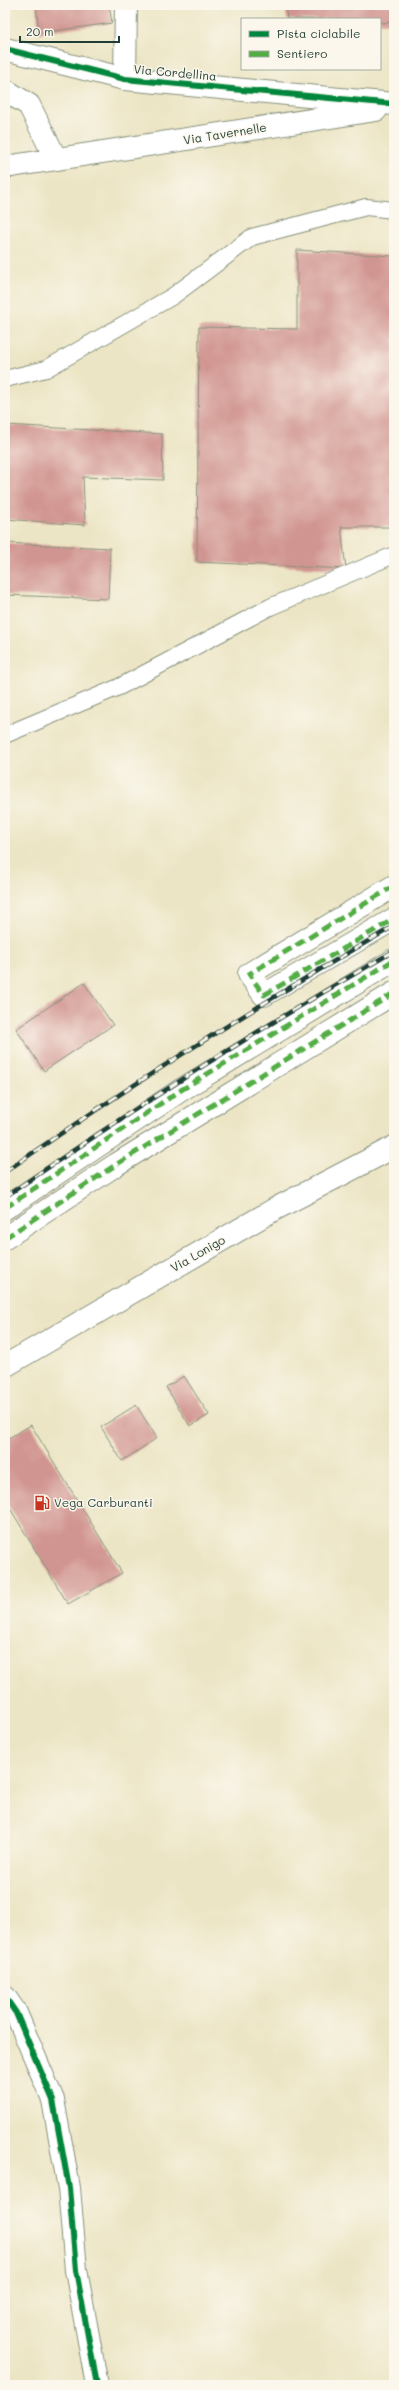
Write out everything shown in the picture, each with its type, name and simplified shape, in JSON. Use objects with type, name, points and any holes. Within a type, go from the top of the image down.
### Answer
[{"type":"street","points":[[125,79],[126,5]]},
{"type":"street","name":"Via Cordellina","points":[[5,49],[125,79],[394,104]]},
{"type":"street","points":[[5,90],[29,105],[56,159]]},
{"type":"street","name":"Via Tavernelle","points":[[5,167],[394,107]]},
{"type":"street","points":[[394,886],[249,974],[264,995],[394,919]]},
{"type":"street","points":[[5,1208],[181,1090],[394,960]]},
{"type":"street","points":[[5,1238],[117,1164],[394,993]]},
{"type":"street","name":"Via Lonigo","points":[[5,1366],[275,1209],[394,1147]]},
{"type":"street","points":[[5,1997],[16,2013],[53,2100],[69,2188],[76,2270],[97,2385]]},
{"type":"lane","points":[[5,379],[46,369],[173,296],[252,237],[366,207],[394,210]]},
{"type":"lane","points":[[5,735],[120,687],[270,607],[394,555]]},
{"type":"building","points":[[36,5],[109,5],[112,23],[39,33]]},
{"type":"building","points":[[285,5],[394,5],[394,22],[381,23],[381,18],[287,18]]},
{"type":"building","points":[[297,250],[394,256],[394,527],[341,527],[346,569],[197,562],[199,327],[297,329]]},
{"type":"building","points":[[5,425],[162,434],[163,480],[83,477],[85,525],[5,519]]},
{"type":"building","points":[[5,543],[110,548],[108,599],[5,595]]},
{"type":"building","points":[[84,983],[113,1025],[44,1071],[16,1029]]},
{"type":"building","points":[[184,1376],[209,1415],[190,1426],[166,1387]]},
{"type":"building","points":[[136,1405],[157,1438],[122,1461],[101,1427]]},
{"type":"building","points":[[31,1425],[122,1573],[68,1604],[5,1500],[5,1440]]},
{"type":"railway","points":[[5,1172],[100,1107],[197,1045],[394,926]]},
{"type":"railway","points":[[5,1197],[100,1133],[246,1039],[394,951]]},
{"type":"marked path","points":[[394,886],[249,974],[264,995],[394,919]]},
{"type":"marked path","points":[[5,1208],[181,1090],[394,960]]},
{"type":"marked path","points":[[5,1238],[117,1164],[394,993]]},
{"type":"cycle path","points":[[5,49],[125,79],[394,104]]},
{"type":"cycle path","points":[[5,1997],[16,2013],[53,2100],[69,2188],[76,2270],[97,2385]]},
{"type":"place","name":"Vega Carburanti","points":[[42,1503]]}]
